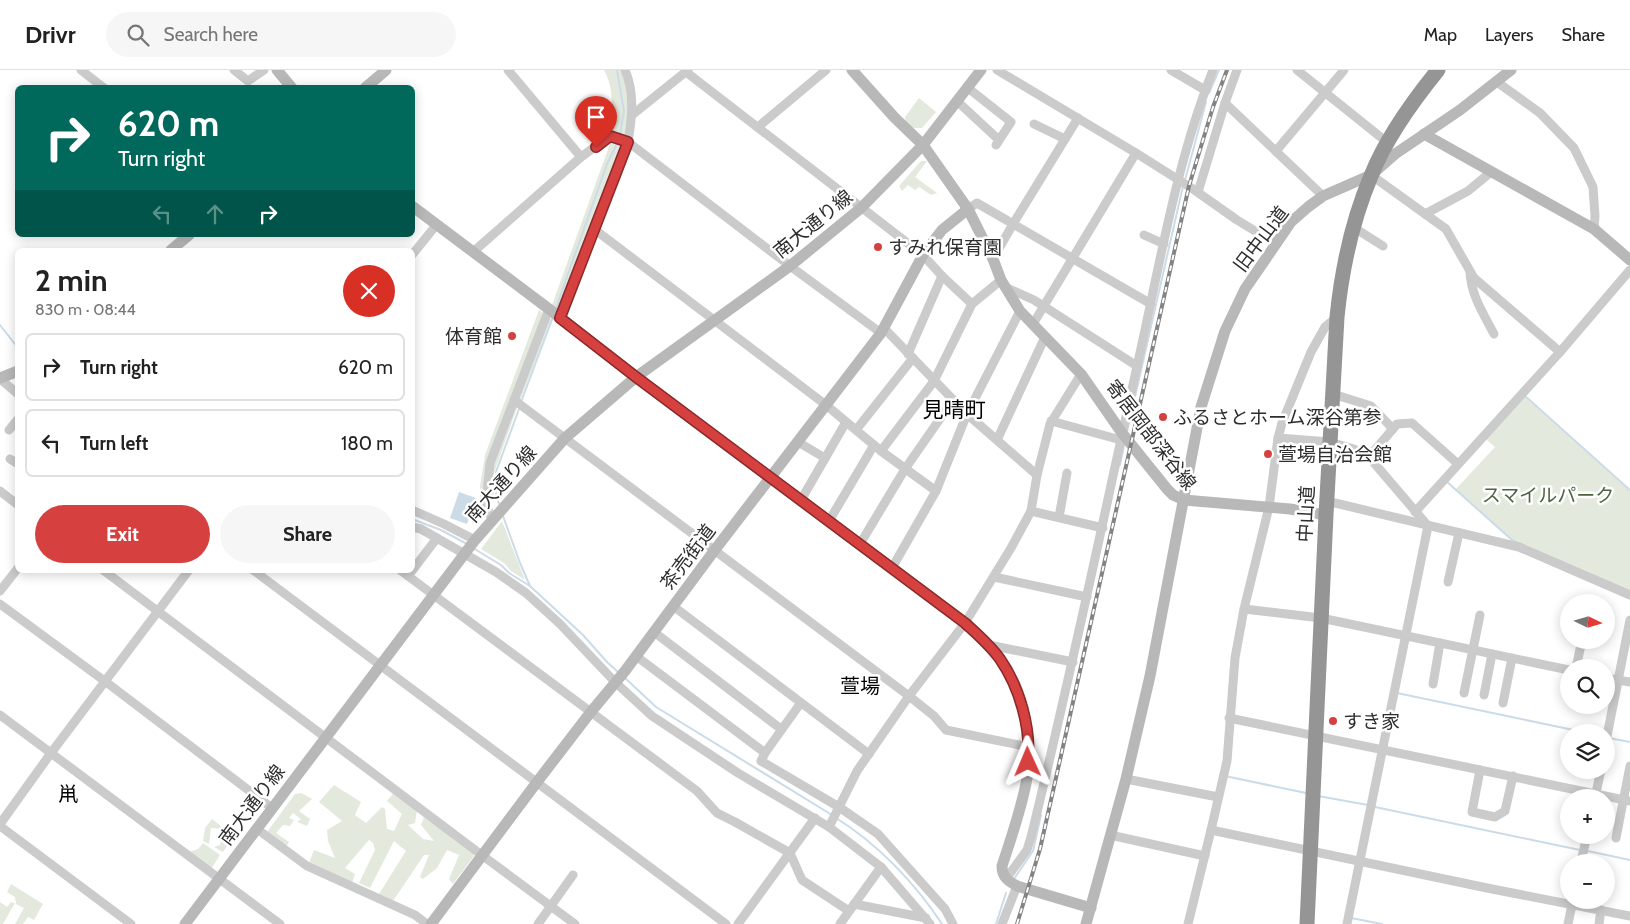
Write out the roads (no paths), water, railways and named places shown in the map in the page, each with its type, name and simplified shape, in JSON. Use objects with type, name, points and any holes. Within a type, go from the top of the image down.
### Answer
[{"type":"highway","name":"中山道","points":[[1307,924],[1326,509],[1337,316],[1344,260],[1371,174],[1408,110],[1438,70]]},
{"type":"street","points":[[81,70],[100,85]]},
{"type":"street","points":[[234,70],[248,81],[264,70]]},
{"type":"street","points":[[277,70],[290,85]]},
{"type":"street","points":[[368,85],[386,70]]},
{"type":"street","points":[[508,70],[581,157]]},
{"type":"street","points":[[560,318],[626,141],[632,115],[632,98],[625,70]]},
{"type":"street","points":[[758,127],[826,70]]},
{"type":"street","name":"南大通り線","points":[[185,924],[464,554],[504,506],[566,438],[636,377],[790,266],[861,208],[923,145],[981,70]]},
{"type":"street","points":[[997,70],[1136,153],[1275,243]]},
{"type":"street","points":[[1171,70],[1205,90]]},
{"type":"street","points":[[1006,879],[1027,850],[1087,597],[1178,180],[1205,90],[1213,70]]},
{"type":"street","points":[[1198,192],[1237,70]]},
{"type":"street","points":[[1297,70],[1388,143]]},
{"type":"street","points":[[1276,151],[1344,70]]},
{"type":"street","name":"旧中山道","points":[[1184,500],[1199,414],[1225,331],[1245,289],[1275,243],[1291,222],[1323,196],[1371,174],[1390,158],[1498,82],[1511,70]]},
{"type":"street","points":[[632,115],[687,71],[923,255],[972,304]]},
{"type":"street","name":"寄居岡部深谷線","points":[[859,73],[894,117],[923,145],[968,209],[1003,283],[1020,311],[1081,374],[1122,436],[1167,489],[1173,495],[1184,500],[1150,676],[1126,779],[1086,924]]},
{"type":"street","points":[[1498,82],[1540,113],[1574,148],[1593,186],[1594,229]]},
{"type":"street","points":[[958,102],[998,143],[1011,122],[968,88]]},
{"type":"street","points":[[1225,103],[1323,196]]},
{"type":"street","points":[[993,259],[1078,118]]},
{"type":"street","points":[[1034,124],[1065,139]]},
{"type":"street","points":[[1424,134],[1594,229],[1630,260]]},
{"type":"street","points":[[473,252],[581,157],[610,136],[626,141],[790,266],[883,331],[967,414],[1036,475]]},
{"type":"street","points":[[1033,324],[1136,153]]},
{"type":"street","points":[[1424,214],[1468,190],[1491,172]]},
{"type":"street","points":[[1371,174],[1446,229],[1474,278],[1560,352]]},
{"type":"street","points":[[968,209],[978,203],[1151,304]]},
{"type":"street","points":[[415,208],[636,377],[965,623],[989,645],[1001,660],[1013,682],[1021,703],[1029,747],[1027,778],[1002,866],[1003,875],[1017,886],[1091,908]]},
{"type":"street","name":"茶売街道","points":[[431,924],[590,712],[636,656],[883,331],[923,255],[947,224],[968,209]]},
{"type":"street","points":[[415,251],[437,224]]},
{"type":"street","points":[[1353,227],[1383,246]]},
{"type":"street","points":[[594,229],[826,404],[877,448],[936,491]]},
{"type":"street","points":[[1144,235],[1164,244]]},
{"type":"street","points":[[173,248],[187,237]]},
{"type":"street","points":[[1415,512],[1560,352],[1630,270]]},
{"type":"street","points":[[1470,272],[1471,285],[1476,298],[1494,334]]},
{"type":"street","points":[[856,430],[910,356],[942,276]]},
{"type":"street","points":[[829,521],[877,448],[934,381],[972,304],[1003,283],[1044,306],[1137,366]]},
{"type":"street","points":[[492,520],[486,504],[490,463],[549,309]]},
{"type":"street","points":[[892,568],[936,491],[967,414],[1020,311]]},
{"type":"street","points":[[1188,924],[1227,760],[1234,658],[1244,608],[1269,507],[1278,438],[1282,423],[1311,352],[1325,327],[1337,316]]},
{"type":"street","points":[[997,440],[1045,337]]},
{"type":"street","points":[[15,373],[1,382],[15,392]]},
{"type":"street","points":[[830,825],[857,771],[909,696],[965,623],[1011,548],[1031,511],[1036,475],[1052,421],[1081,374]]},
{"type":"street","points":[[1333,394],[1371,406],[1393,429]]},
{"type":"street","points":[[514,400],[909,696],[934,716],[946,730],[1029,747]]},
{"type":"street","points":[[860,544],[905,468],[954,400]]},
{"type":"street","points":[[1052,421],[1122,436]]},
{"type":"street","points":[[801,500],[846,422]]},
{"type":"street","points":[[9,430],[15,423]]},
{"type":"street","points":[[1369,457],[1397,424],[1412,423],[1458,464]]},
{"type":"street","points":[[1278,438],[1330,442],[1354,449],[1369,457],[1428,526]]},
{"type":"street","points":[[798,442],[825,458]]},
{"type":"street","points":[[1059,518],[1067,473]]},
{"type":"street","points":[[0,491],[15,503]]},
{"type":"street","points":[[1184,500],[1290,509],[1326,509],[1428,526],[1519,547],[1630,595]]},
{"type":"street","points":[[415,511],[475,540]]},
{"type":"street","points":[[1031,511],[1102,528]]},
{"type":"street","points":[[1347,924],[1428,526]]},
{"type":"street","points":[[415,528],[437,538],[496,572],[526,593],[619,677],[652,716],[738,773],[830,825],[881,867],[928,921]]},
{"type":"street","points":[[1448,582],[1459,533]]},
{"type":"street","points":[[415,567],[437,538]]},
{"type":"street","points":[[0,591],[15,572]]},
{"type":"street","points":[[108,573],[575,924]]},
{"type":"street","points":[[131,924],[0,825],[51,753],[187,573]]},
{"type":"street","points":[[257,573],[726,924]]},
{"type":"street","points":[[404,573],[696,790],[717,813],[790,853],[802,880],[851,908],[928,921]]},
{"type":"street","points":[[994,576],[1087,597]]},
{"type":"street","points":[[0,604],[272,808]]},
{"type":"street","points":[[673,606],[800,704],[869,754]]},
{"type":"street","points":[[1244,608],[1321,618],[1560,668]]},
{"type":"street","points":[[1464,693],[1480,615]]},
{"type":"street","points":[[1609,724],[1630,620]]},
{"type":"street","points":[[654,632],[782,729]]},
{"type":"street","points":[[1433,684],[1440,644]]},
{"type":"street","points":[[989,645],[1072,662]]},
{"type":"street","points":[[1484,695],[1492,654]]},
{"type":"street","points":[[636,656],[766,753]]},
{"type":"street","points":[[1503,702],[1512,658]]},
{"type":"street","points":[[1615,680],[1630,682]]},
{"type":"street","points":[[800,704],[761,761],[878,834],[945,909],[953,924]]},
{"type":"street","points":[[0,715],[280,924]]},
{"type":"street","points":[[1229,718],[1513,776],[1566,789]]},
{"type":"street","points":[[1616,838],[1627,800],[1630,766]]},
{"type":"street","points":[[1480,770],[1472,812],[1495,817],[1505,811],[1513,776]]},
{"type":"street","points":[[1126,779],[1218,797]]},
{"type":"street","points":[[738,924],[815,818]]},
{"type":"street","points":[[257,829],[306,866],[414,915],[427,924]]},
{"type":"street","points":[[1211,830],[1360,862],[1560,900]]},
{"type":"street","points":[[1110,835],[1205,856]]},
{"type":"street","points":[[840,924],[881,867]]},
{"type":"street","points":[[538,924],[573,875]]},
{"type":"street","points":[[1002,924],[1017,886]]},
{"type":"street","points":[[1568,924],[1572,909]]},
{"type":"street","points":[[1597,909],[1630,916]]},
{"type":"street","points":[[1599,924],[1601,910]]},
{"type":"water","points":[[459,492],[476,498],[467,524],[450,518]]},
{"type":"waterway","points":[[617,70],[624,111],[620,135]]},
{"type":"waterway","points":[[1209,93],[1219,70]]},
{"type":"waterway","points":[[1185,180],[1206,102]]},
{"type":"waterway","points":[[556,308],[607,164],[618,142]]},
{"type":"waterway","points":[[1127,432],[1183,186]]},
{"type":"waterway","points":[[521,402],[553,317]]},
{"type":"waterway","points":[[0,325],[15,344]]},
{"type":"waterway","points":[[1524,395],[1630,490]]},
{"type":"waterway","points":[[499,504],[494,486],[496,472],[519,409]]},
{"type":"waterway","points":[[1120,465],[1124,445]]},
{"type":"waterway","points":[[1446,481],[1512,540],[1518,543]]},
{"type":"waterway","points":[[503,516],[530,586]]},
{"type":"waterway","points":[[415,520],[441,530],[467,544]]},
{"type":"waterway","points":[[473,548],[530,586],[583,635],[619,673]]},
{"type":"waterway","points":[[624,677],[656,707],[832,815]]},
{"type":"waterway","points":[[1397,693],[1560,727]]},
{"type":"waterway","points":[[1615,739],[1630,742]]},
{"type":"waterway","points":[[1225,776],[1306,793]]},
{"type":"waterway","points":[[1318,796],[1368,805]]},
{"type":"waterway","points":[[1375,807],[1580,850]]},
{"type":"waterway","points":[[1014,879],[1033,851],[1041,815]]},
{"type":"waterway","points":[[836,818],[852,828],[895,865],[942,924]]},
{"type":"waterway","points":[[1588,851],[1630,860]]},
{"type":"waterway","points":[[996,924],[1006,893]]},
{"type":"waterway","points":[[1351,918],[1382,924]]},
{"type":"railway","points":[[1017,924],[1040,849],[1189,186],[1213,107],[1227,70]]},
{"type":"place","name":"すみれ保育園","points":[[878,247]]},
{"type":"place","name":"体育館","points":[[512,336]]},
{"type":"place","name":"ふるさとホーム深谷第参","points":[[1163,417]]},
{"type":"place","name":"萱場自治会館","points":[[1268,454]]},
{"type":"place","name":"すき家","points":[[1333,721]]},
{"type":"district","name":"見晴町","points":[[954,409]]},
{"type":"district","name":"萱場","points":[[860,686]]},
{"type":"district","name":"鼡","points":[[68,794]]},
{"type":"park label","name":"スマイルパーク","points":[[1548,495]]}]
